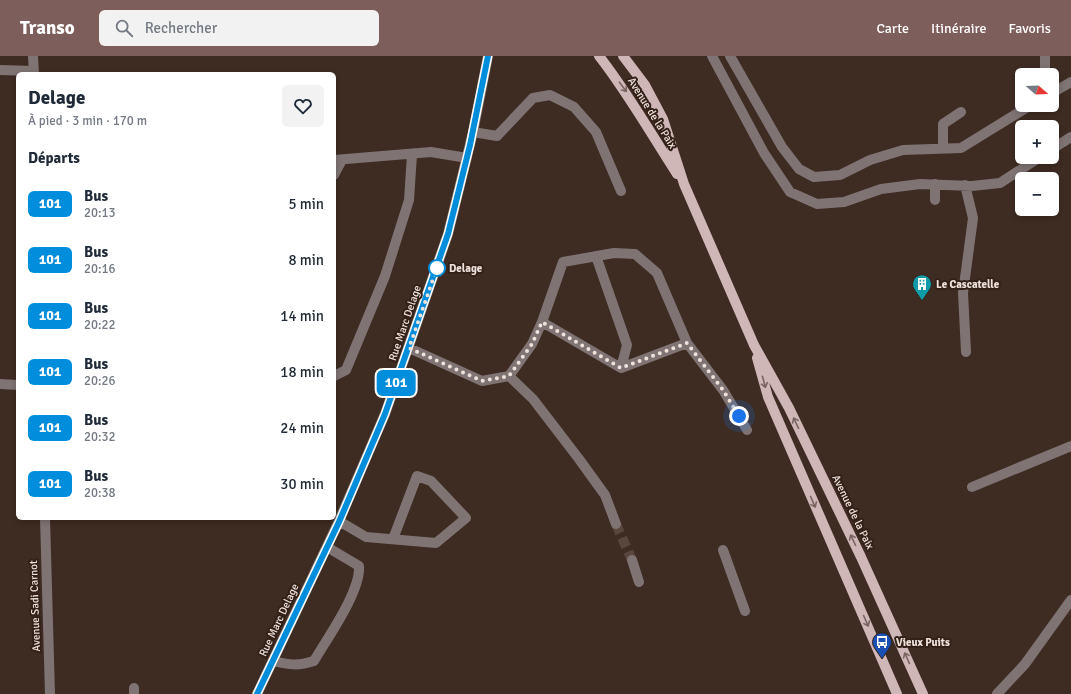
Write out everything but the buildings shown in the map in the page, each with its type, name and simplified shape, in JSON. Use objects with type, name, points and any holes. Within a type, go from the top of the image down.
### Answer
[{"type":"main road","name":"Avenue de la Paix","points":[[599,56],[628,94],[648,130],[684,184]]},
{"type":"main road","name":"Avenue de la Paix","points":[[624,56],[645,85],[663,119],[684,184],[754,345],[789,408],[861,557],[923,694]]},
{"type":"main road","name":"Avenue de la Paix","points":[[754,345],[768,397],[897,694]]},
{"type":"street","points":[[0,70],[34,72],[33,56]]},
{"type":"street","name":"Rue Marc Delage","points":[[257,694],[339,522],[385,414],[409,348],[448,234],[473,132],[488,56]]},
{"type":"street","points":[[712,56],[764,154],[790,192],[817,204],[844,202],[881,189],[935,184],[965,185],[1000,183],[1029,164]]},
{"type":"street","points":[[730,56],[782,147],[799,169],[814,177],[840,175],[870,160],[903,150],[961,148],[1020,112]]},
{"type":"street","points":[[1045,56],[1045,68]]},
{"type":"street","points":[[1059,89],[1071,82]]},
{"type":"street","points":[[473,132],[497,136],[533,98],[550,96],[574,107],[596,132],[621,191]]},
{"type":"street","points":[[943,149],[943,124],[961,112]]},
{"type":"street","points":[[1059,145],[1071,137]]},
{"type":"street","points":[[338,160],[412,155],[431,152],[467,158]]},
{"type":"street","points":[[336,375],[346,370],[386,276],[409,200],[412,155]]},
{"type":"street","points":[[935,184],[936,200]]},
{"type":"street","points":[[965,185],[973,218],[963,293],[966,352]]},
{"type":"street","points":[[409,348],[482,381],[509,376],[532,344],[542,322],[563,262],[614,253],[635,254],[657,273],[687,343],[723,390],[746,430]]},
{"type":"street","points":[[596,256],[627,345],[621,368]]},
{"type":"street","points":[[542,322],[621,368]]},
{"type":"street","points":[[621,368],[687,343]]},
{"type":"street","points":[[509,376],[533,399],[579,459],[605,495],[616,524]]},
{"type":"street","points":[[0,384],[16,385]]},
{"type":"street","points":[[972,487],[1071,446]]},
{"type":"street","points":[[339,522],[366,537],[436,543],[466,518],[431,481],[417,476],[393,539]]},
{"type":"street","name":"Avenue Sadi Carnot","points":[[45,520],[50,694]]},
{"type":"street","points":[[273,661],[288,665],[300,666],[314,661],[350,597],[359,576],[359,566],[327,547]]},
{"type":"street","points":[[723,550],[746,611]]},
{"type":"street","points":[[632,560],[639,582]]},
{"type":"street","points":[[996,694],[1025,664],[1071,600]]},
{"type":"tunnel","points":[[616,524],[632,560]]},
{"type":"bus line","name":"101","points":[[257,694],[339,522],[385,414],[448,234],[473,132],[488,56]]},
{"type":"place","name":"Delage","points":[[437,268]]},
{"type":"place","name":"Le Cascatelle","points":[[922,301]]},
{"type":"place","name":"Vieux Puits","points":[[882,659]]},
{"type":"route","points":[[437,268],[409,348],[482,381],[509,376],[532,344],[542,322],[621,368],[687,343],[723,390],[739,416]]}]
